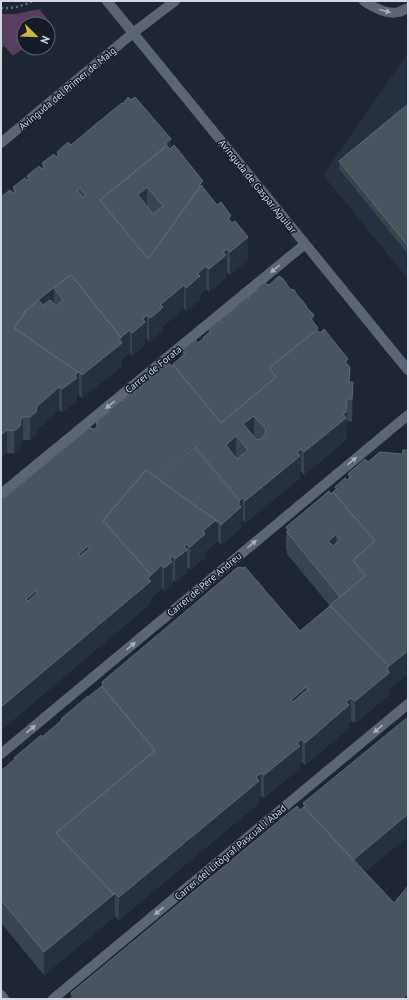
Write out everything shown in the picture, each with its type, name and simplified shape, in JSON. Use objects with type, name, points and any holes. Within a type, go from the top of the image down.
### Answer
[{"type":"street","name":"Avinguda de Gaspar Aguilar","points":[[107,1],[408,370]]},
{"type":"street","name":"Avinguda del Primer de Maig","points":[[1,143],[133,33],[175,1]]},
{"type":"street","points":[[364,1],[385,12],[397,13],[408,8]]},
{"type":"street","name":"Carrer de Forata","points":[[1,494],[305,244]]},
{"type":"street","name":"Carrer de Pere Andreu","points":[[1,754],[408,415]]},
{"type":"street","name":"Carrer del Litògraf Pascual i Abad","points":[[53,999],[408,704]]},
{"type":"street","points":[[1,995],[4,999]]},
{"type":"path","points":[[1,8],[24,6],[32,1]]},
{"type":"shaded area","points":[[39,9],[45,16],[16,16],[16,54],[13,56],[1,42],[1,14],[16,14]]},
{"type":"shaded area","points":[[408,53],[408,279],[323,175]]},
{"type":"building","points":[[128,97],[131,100],[135,97],[171,139],[166,143],[167,145],[100,200],[148,259],[201,185],[217,205],[221,202],[231,216],[228,218],[232,223],[235,221],[248,237],[230,252],[227,249],[223,252],[226,255],[209,269],[206,266],[197,274],[200,276],[186,288],[184,285],[160,305],[163,307],[153,316],[149,318],[147,315],[143,319],[145,322],[132,333],[130,330],[121,337],[70,275],[38,300],[26,310],[14,328],[78,372],[75,375],[77,378],[62,389],[59,387],[37,406],[36,412],[30,417],[23,417],[21,419],[20,426],[14,431],[7,430],[1,435],[1,197],[10,190],[13,193],[16,191],[13,187],[25,178],[28,181],[30,179],[27,176],[39,166],[42,169],[45,167],[42,163],[54,154],[56,157],[59,155],[57,152],[68,142],[71,145],[122,103],[123,104]],"holes":[[[80,188],[86,196],[83,198],[77,190]]]},
{"type":"building","points":[[408,104],[408,246],[339,161]]},
{"type":"building","points":[[174,145],[203,181],[199,185],[201,186],[148,259],[100,200],[167,146],[170,149]],"holes":[[[147,187],[163,206],[153,214],[138,195]]]},
{"type":"building","points":[[70,275],[121,338],[119,339],[122,343],[82,375],[14,328],[26,311],[38,300],[43,305],[50,300],[56,306],[63,300],[54,288]]},
{"type":"building","points":[[279,276],[290,289],[294,290],[307,309],[314,315],[311,319],[318,328],[269,368],[276,377],[221,423],[173,364],[185,354],[182,350],[195,339],[198,343],[208,333],[211,333],[209,330],[220,323],[219,320],[226,315],[229,315],[229,313],[236,307],[239,307],[237,305],[246,298],[249,299],[248,297],[255,291],[257,292],[257,288],[263,283],[269,285]]},
{"type":"building","points":[[324,329],[348,359],[345,362],[350,367],[349,382],[353,382],[352,399],[347,399],[346,412],[343,414],[346,418],[304,452],[301,449],[297,452],[300,456],[245,501],[243,498],[240,500],[194,445],[156,477],[146,470],[103,521],[151,575],[148,578],[151,581],[1,707],[1,501],[89,428],[92,428],[93,430],[98,426],[96,423],[109,412],[108,411],[122,400],[123,401],[158,370],[159,371],[169,363],[171,366],[173,365],[221,423],[276,377],[269,368],[317,330],[320,333]],"holes":[[[254,416],[266,430],[265,435],[259,440],[256,439],[243,424]],[[236,436],[248,450],[237,459],[226,445]],[[88,546],[90,548],[80,556],[79,554]],[[36,591],[37,593],[28,601],[26,599]]]},
{"type":"building","points":[[194,447],[240,502],[238,504],[241,507],[221,525],[218,521],[216,522],[216,520],[157,478]]},
{"type":"building","points":[[403,450],[408,450],[408,651],[389,666],[330,605],[365,576],[353,560],[375,541],[333,492],[337,489],[335,487],[345,478],[347,480],[351,478],[348,474],[365,459],[368,462],[380,452],[402,454]]},
{"type":"building","points":[[146,470],[216,520],[203,531],[205,534],[190,547],[187,544],[184,546],[187,550],[175,559],[173,556],[170,559],[172,562],[164,568],[162,565],[151,575],[103,520]]},
{"type":"building","points":[[329,491],[331,494],[333,492],[375,541],[353,560],[365,576],[340,597],[287,532],[289,530],[286,527]],"holes":[[[336,535],[340,540],[333,546],[328,541]]]},
{"type":"building","points":[[238,567],[245,567],[300,631],[330,606],[389,666],[387,668],[389,673],[355,701],[351,698],[346,702],[349,705],[305,743],[302,739],[297,743],[300,746],[264,775],[261,773],[256,777],[259,781],[119,897],[115,893],[114,895],[56,833],[155,751],[102,687],[102,682]],"holes":[[[306,687],[308,689],[293,702],[291,700]]]},
{"type":"building","points":[[102,686],[155,750],[56,833],[114,894],[44,952],[1,900],[1,771],[41,735],[42,737],[88,696]]},
{"type":"building","points":[[408,717],[408,814],[353,860],[304,807],[306,806],[303,803]]},
{"type":"building","points":[[297,806],[300,810],[304,807],[394,903],[408,886],[408,994],[401,999],[75,999],[71,993]]}]
